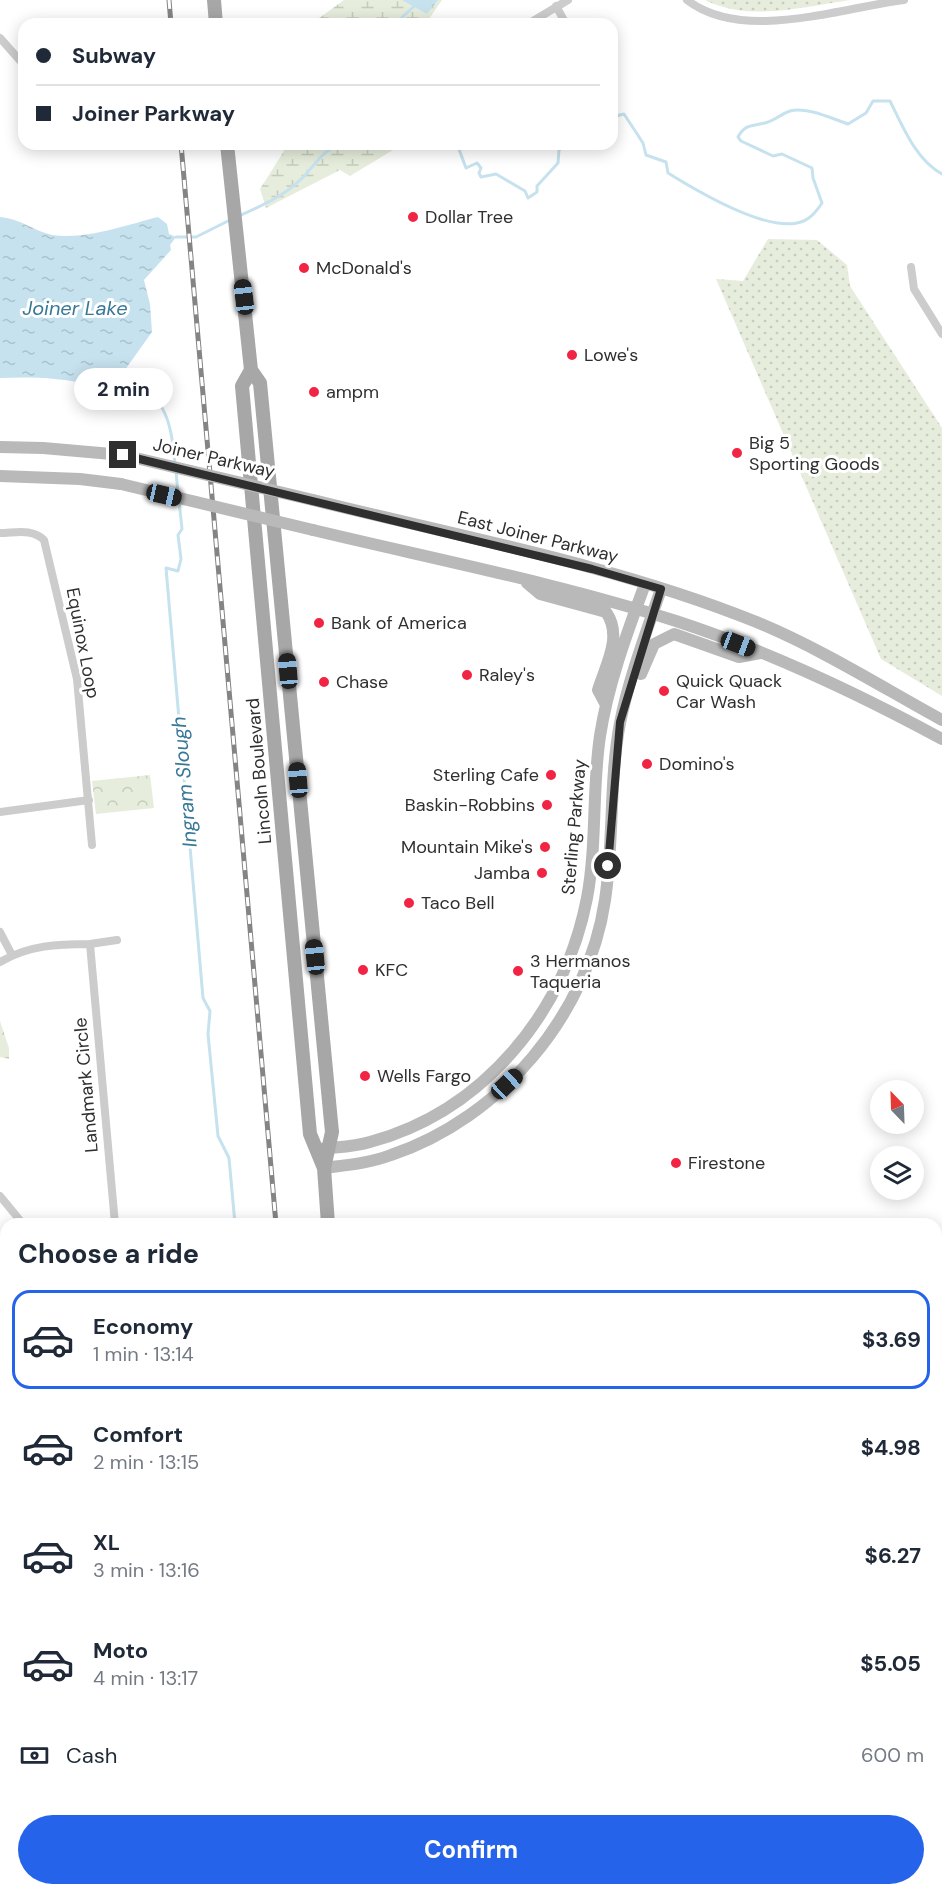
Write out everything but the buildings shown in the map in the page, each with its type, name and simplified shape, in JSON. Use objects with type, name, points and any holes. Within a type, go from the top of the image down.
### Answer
[{"type":"main road","points":[[214,0],[216,18]]},
{"type":"main road","name":"Lincoln Boulevard","points":[[228,150],[251,370],[260,383],[331,1122],[322,1149],[328,1218]]},
{"type":"main road","name":"Lincoln Boulevard","points":[[251,370],[242,386],[308,1118],[310,1134],[322,1149]]},
{"type":"main road","name":"Joiner Parkway","points":[[0,447],[43,447],[123,455],[313,500]]},
{"type":"main road","points":[[0,476],[80,478],[121,484],[636,609],[760,653],[857,694],[942,739]]},
{"type":"main road","name":"East Joiner Parkway","points":[[313,500],[645,584],[729,612],[809,645],[942,720]]},
{"type":"main road","points":[[524,580],[540,594],[606,612],[613,621],[616,632],[598,690],[606,705]]},
{"type":"main road","name":"Sterling Parkway","points":[[322,1149],[363,1144],[384,1138],[408,1130],[449,1107],[484,1080],[506,1059],[525,1039],[549,1002],[569,961],[587,898],[598,754],[606,705],[645,584]]},
{"type":"main road","name":"Sterling Parkway","points":[[324,1168],[391,1155],[416,1146],[459,1122],[519,1073],[553,1030],[579,984],[603,912],[617,741],[623,713],[661,589]]},
{"type":"main road","points":[[623,713],[654,644],[663,637],[674,634],[739,657],[760,653]]},
{"type":"street","points":[[537,18],[568,0]]},
{"type":"street","points":[[687,0],[712,14],[742,21],[768,22],[904,0]]},
{"type":"street","points":[[556,6],[563,18]]},
{"type":"street","points":[[0,38],[18,58]]},
{"type":"street","points":[[911,267],[914,289],[942,334]]},
{"type":"street","name":"Equinox Loop","points":[[0,533],[30,532],[38,534],[44,540],[77,679],[92,845]]},
{"type":"street","points":[[0,812],[89,800]]},
{"type":"street","points":[[0,932],[12,955]]},
{"type":"street","points":[[0,962],[12,955],[46,945],[90,944],[117,940]]},
{"type":"street","name":"Landmark Circle","points":[[90,944],[114,1218]]},
{"type":"street","points":[[0,1196],[18,1218]]},
{"type":"green space","points":[[344,0],[442,0],[430,18],[319,18]]},
{"type":"green space","points":[[705,0],[850,0],[795,9],[758,12],[722,7]]},
{"type":"green space","points":[[393,150],[350,176],[340,170],[266,208],[260,189],[284,151]]},
{"type":"green space","points":[[768,239],[817,240],[847,265],[850,286],[942,428],[942,696],[881,659],[716,279],[743,281]]},
{"type":"green space","points":[[150,775],[154,808],[96,814],[92,781]]},
{"type":"green space","points":[[0,1021],[9,1048],[9,1059],[0,1057]]},
{"type":"water","points":[[402,0],[438,0],[427,14]]},
{"type":"water","name":"Joiner Lake","points":[[0,217],[14,220],[45,233],[65,236],[92,234],[158,217],[167,224],[169,234],[176,237],[170,245],[171,250],[144,280],[150,304],[152,332],[112,388],[99,389],[81,383],[51,379],[0,378]]},
{"type":"waterway","name":"Ingram Slough","points":[[401,18],[421,0]]},
{"type":"waterway","name":"Ingram Slough","points":[[618,116],[624,114],[643,143],[646,155],[666,162],[668,173],[749,215],[783,224],[797,223],[809,218],[822,203],[812,168],[782,154],[773,156],[741,141],[738,137],[746,128],[768,122],[790,111],[804,110],[848,124],[866,113],[873,101],[890,101],[918,152],[942,174]]},
{"type":"waterway","name":"Ingram Slough","points":[[239,216],[292,187],[329,150]]},
{"type":"waterway","name":"Ingram Slough","points":[[459,150],[466,168],[477,163],[481,168],[479,173],[481,177],[496,174],[525,191],[528,198],[537,192],[537,186],[558,163],[559,150]]},
{"type":"waterway","name":"Ingram Slough","points":[[176,237],[196,237],[230,220]]},
{"type":"waterway","name":"Ingram Slough","points":[[126,369],[149,391],[163,410],[171,432],[175,464]]},
{"type":"waterway","name":"Ingram Slough","points":[[176,471],[178,494]]},
{"type":"waterway","name":"Ingram Slough","points":[[179,501],[182,529],[178,535],[181,559],[178,571],[166,568],[203,998],[210,1011],[208,1034],[218,1136],[229,1158],[234,1218]]},
{"type":"railway","points":[[169,0],[170,18]]},
{"type":"railway","points":[[182,150],[275,1218]]},
{"type":"place","name":"Dollar Tree","points":[[413,217]]},
{"type":"place","name":"McDonald's","points":[[304,268]]},
{"type":"place","name":"Lowe's","points":[[572,355]]},
{"type":"place","name":"ampm","points":[[314,392]]},
{"type":"place","name":"Big 5 Sporting Goods","points":[[737,453]]},
{"type":"place","name":"Bank of America","points":[[319,623]]},
{"type":"place","name":"Raley's","points":[[467,675]]},
{"type":"place","name":"Chase","points":[[324,682]]},
{"type":"place","name":"Quick Quack Car Wash","points":[[664,691]]},
{"type":"place","name":"Domino's","points":[[647,764]]},
{"type":"place","name":"Sterling Cafe","points":[[551,775]]},
{"type":"place","name":"Baskin-Robbins","points":[[547,805]]},
{"type":"place","name":"Mountain Mike's","points":[[545,847]]},
{"type":"place","name":"Jamba","points":[[542,873]]},
{"type":"place","name":"Taco Bell","points":[[409,903]]},
{"type":"place","name":"KFC","points":[[363,970]]},
{"type":"place","name":"3 Hermanos Taqueria","points":[[518,971]]},
{"type":"place","name":"Wells Fargo","points":[[365,1076]]},
{"type":"place","name":"Firestone","points":[[676,1163]]},
{"type":"route","points":[[123,455],[592,569],[661,589],[620,722],[608,866]]}]
